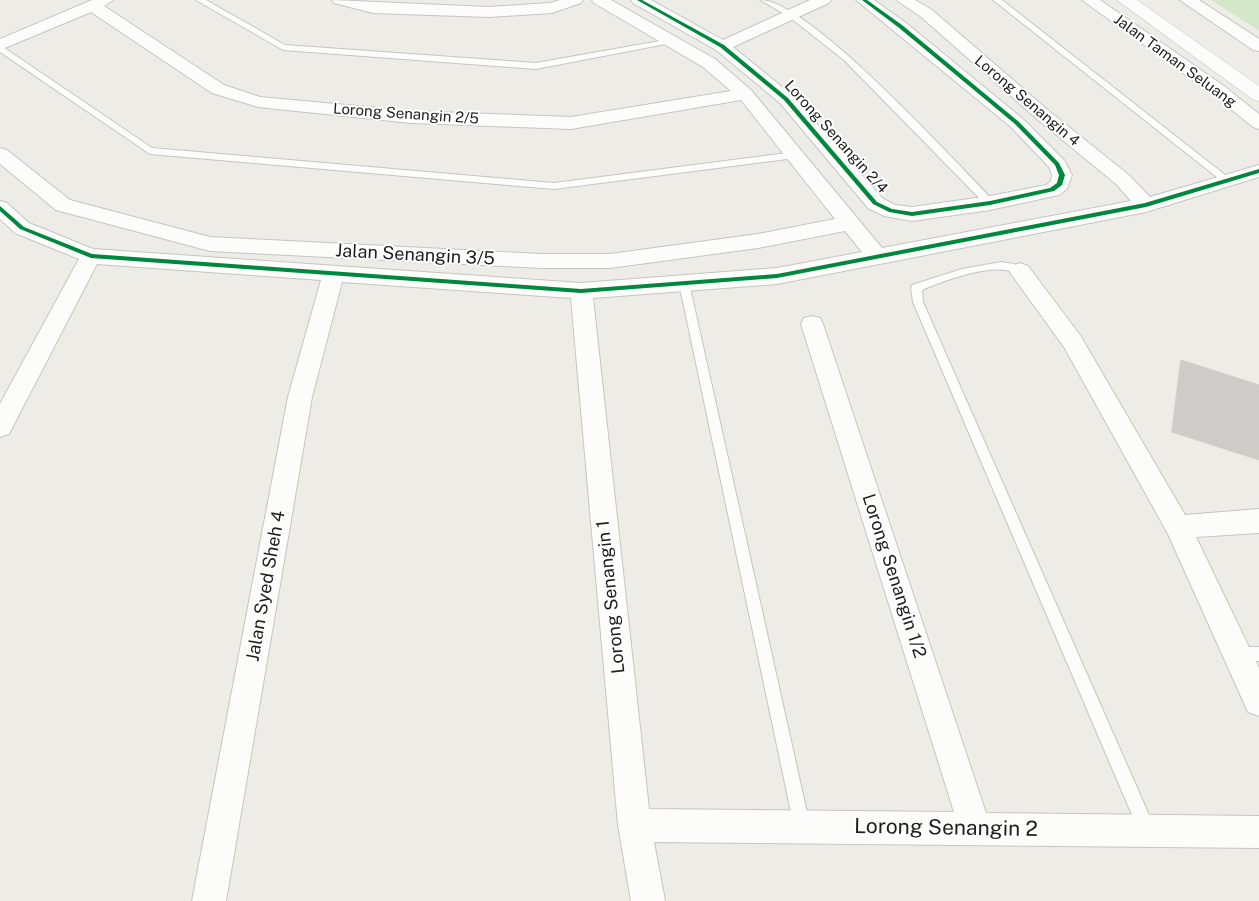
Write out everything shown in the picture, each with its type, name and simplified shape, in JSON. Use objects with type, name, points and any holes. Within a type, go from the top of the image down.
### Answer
[{"type":"street","points":[[340,0],[373,8],[489,12],[552,8],[575,0]]},
{"type":"street","points":[[600,0],[709,63],[745,94],[877,257]]},
{"type":"street","name":"Lorong Senangin 2/4","points":[[639,0],[722,46],[786,99],[875,203],[891,211],[912,214],[990,203],[1052,190],[1060,184],[1062,175],[1057,164],[1017,124],[900,26],[864,0]]},
{"type":"street","points":[[722,46],[823,0]]},
{"type":"street","name":"Lorong Senangin 4","points":[[904,0],[926,14],[1043,115],[1123,180],[1146,206]]},
{"type":"street","name":"Jalan Taman Seluang","points":[[1090,0],[1218,90],[1259,123]]},
{"type":"street","points":[[1126,0],[1259,95]]},
{"type":"street","points":[[1188,0],[1259,46]]},
{"type":"street","points":[[0,46],[98,3]]},
{"type":"street","name":"Lorong Senangin 2/5","points":[[98,3],[218,89],[258,102],[410,117],[571,124],[745,94]]},
{"type":"street","points":[[1017,124],[1043,115]]},
{"type":"street","name":"Jalan Senangin 3/5","points":[[0,154],[63,205],[210,244],[542,261],[610,261],[758,241],[849,223]]},
{"type":"street","points":[[800,162],[837,159]]},
{"type":"street","points":[[0,208],[22,228],[91,256],[581,291],[777,276],[1146,206],[1259,171]]},
{"type":"street","points":[[0,427],[91,256]]},
{"type":"street","points":[[1020,271],[1072,341],[1178,527],[1248,654],[1259,701]]},
{"type":"street","name":"Jalan Syed Sheh 4","points":[[209,901],[300,397],[333,274]]},
{"type":"street","name":"Lorong Senangin 1","points":[[581,291],[634,825],[648,901]]},
{"type":"street","name":"Lorong Senangin 1/2","points":[[812,324],[975,828]]},
{"type":"street","points":[[1178,527],[1259,520]]},
{"type":"street","name":"Lorong Senangin 2","points":[[634,825],[1259,832]]},
{"type":"lane","points":[[200,0],[283,47],[536,66],[671,41]]},
{"type":"lane","points":[[764,0],[791,14],[847,58],[990,203]]},
{"type":"lane","points":[[997,0],[1226,180]]},
{"type":"lane","points":[[0,46],[150,151],[554,186],[800,162]]},
{"type":"lane","points":[[1020,271],[1008,266],[993,266],[930,281],[916,288],[918,302],[1147,830]]},
{"type":"lane","points":[[684,284],[802,827]]},
{"type":"green space","points":[[1211,0],[1259,0],[1259,30],[1258,30]]},
{"type":"building","points":[[1181,360],[1259,385],[1259,460],[1172,432]]},
{"type":"cycle path","points":[[639,0],[722,46],[786,99],[875,203],[891,211],[912,214],[990,203],[1052,190],[1060,184],[1062,175],[1057,164],[1017,123],[900,26],[864,0]]},
{"type":"cycle path","points":[[0,208],[22,228],[91,256],[581,291],[777,276],[1146,205],[1259,171]]}]
